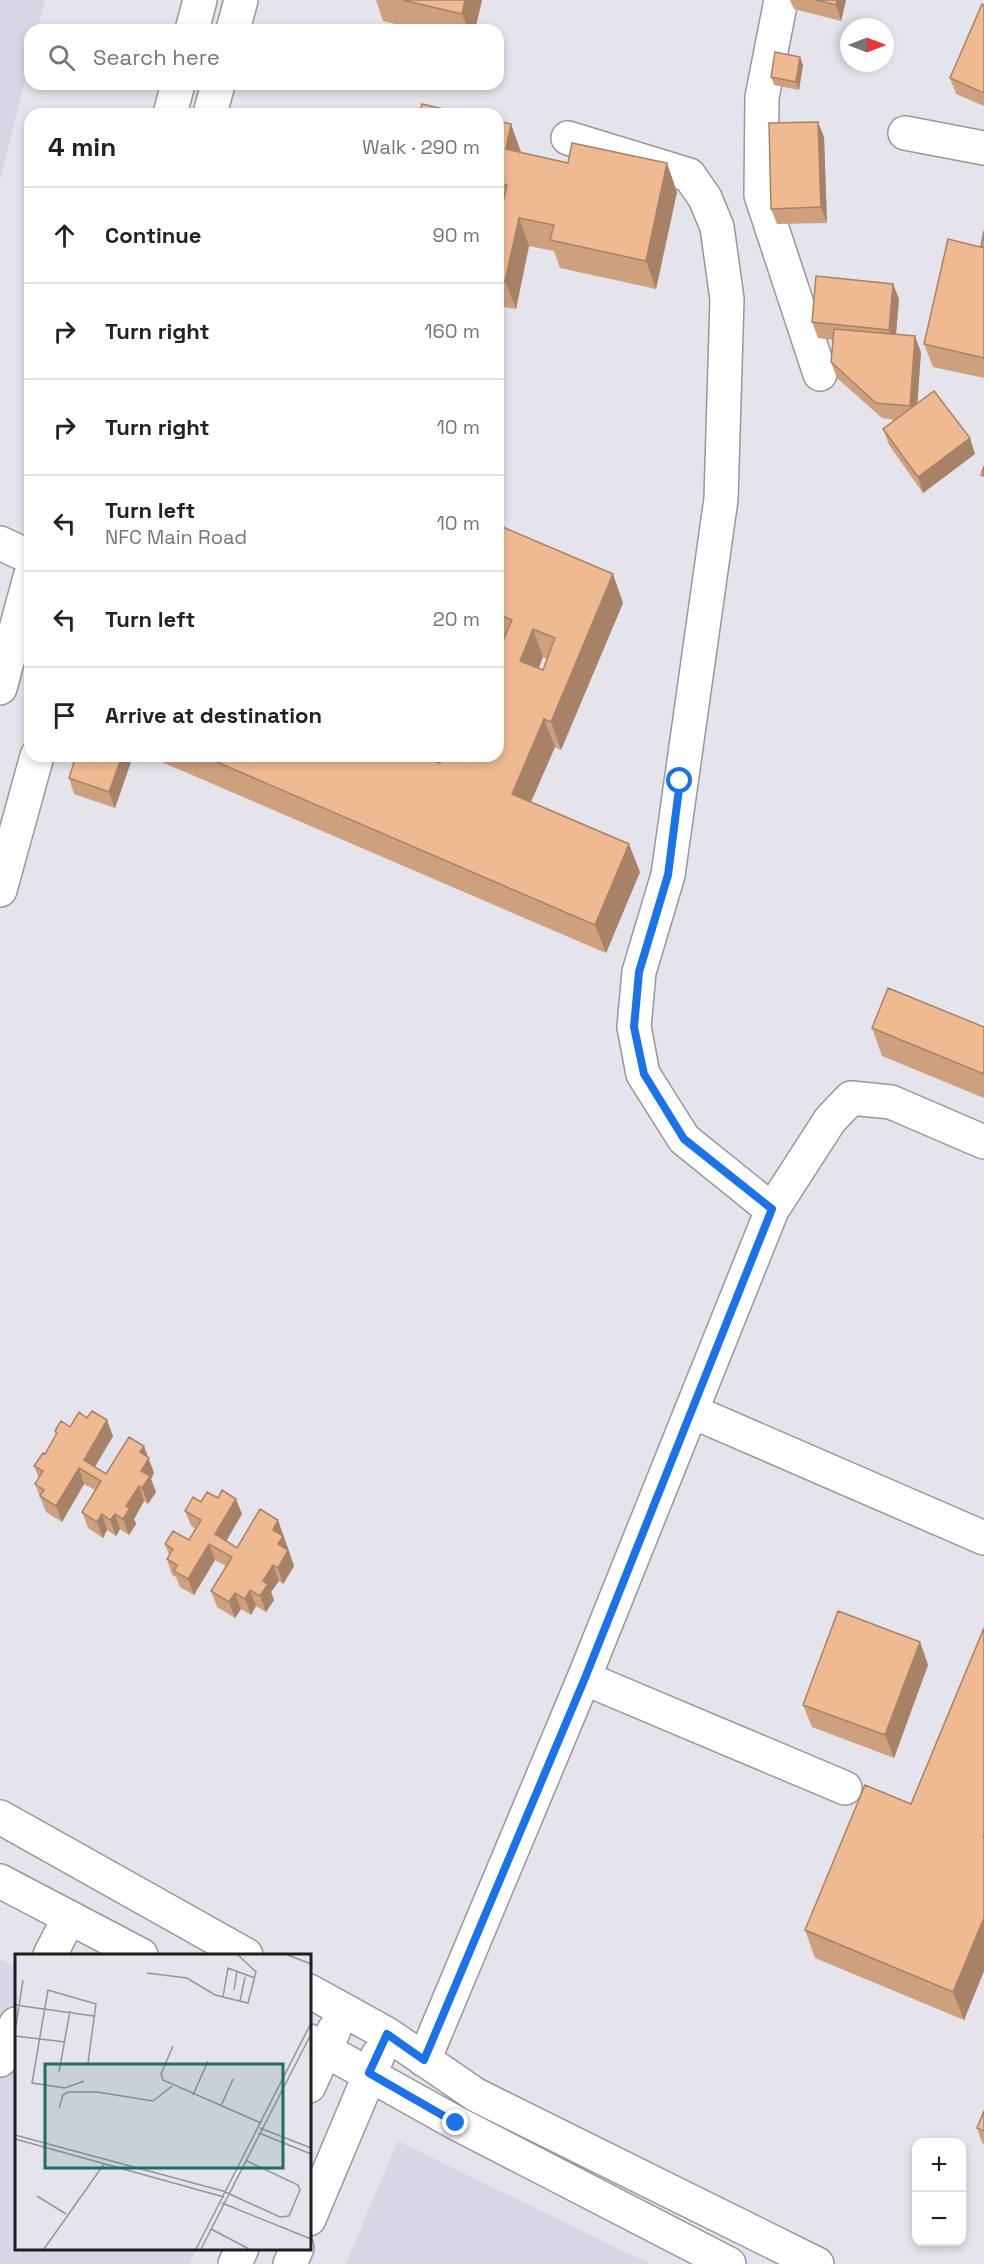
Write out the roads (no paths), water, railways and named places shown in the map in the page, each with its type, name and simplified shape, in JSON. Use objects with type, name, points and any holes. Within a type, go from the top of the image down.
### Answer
[{"type":"street","points":[[194,24],[200,0]]},
{"type":"street","points":[[235,24],[241,0]]},
{"type":"street","points":[[781,0],[762,98],[761,195],[820,374]]},
{"type":"street","points":[[172,108],[176,90]]},
{"type":"street","points":[[212,108],[216,90]]},
{"type":"street","points":[[905,133],[984,148]]},
{"type":"street","points":[[568,138],[689,176],[705,198],[717,227],[727,299],[721,499],[668,875],[639,972],[634,1027],[644,1074],[684,1139],[772,1209]]},
{"type":"street","points":[[0,543],[24,554]]},
{"type":"street","points":[[0,688],[24,599]]},
{"type":"street","points":[[0,890],[35,762]]},
{"type":"street","points":[[424,2060],[585,1678],[772,1209],[830,1120],[851,1098],[891,1102],[984,1142]]},
{"type":"street","points":[[691,1412],[984,1538]]},
{"type":"street","points":[[585,1678],[845,1788]]},
{"type":"street","points":[[0,1817],[244,1954]]},
{"type":"street","points":[[0,1881],[139,1954]]},
{"type":"street","points":[[51,1954],[69,1918]]},
{"type":"street","points":[[310,1992],[387,2034],[477,2095],[817,2264]]},
{"type":"street","points":[[310,2081],[317,2045],[344,2011]]},
{"type":"street","points":[[0,2060],[15,2026]]},
{"type":"street","points":[[310,2217],[387,2034]]},
{"type":"street","points":[[317,2045],[456,2123],[729,2264]]},
{"type":"street","points":[[235,2264],[241,2249]]},
{"type":"street","points":[[290,2264],[296,2249]]}]
